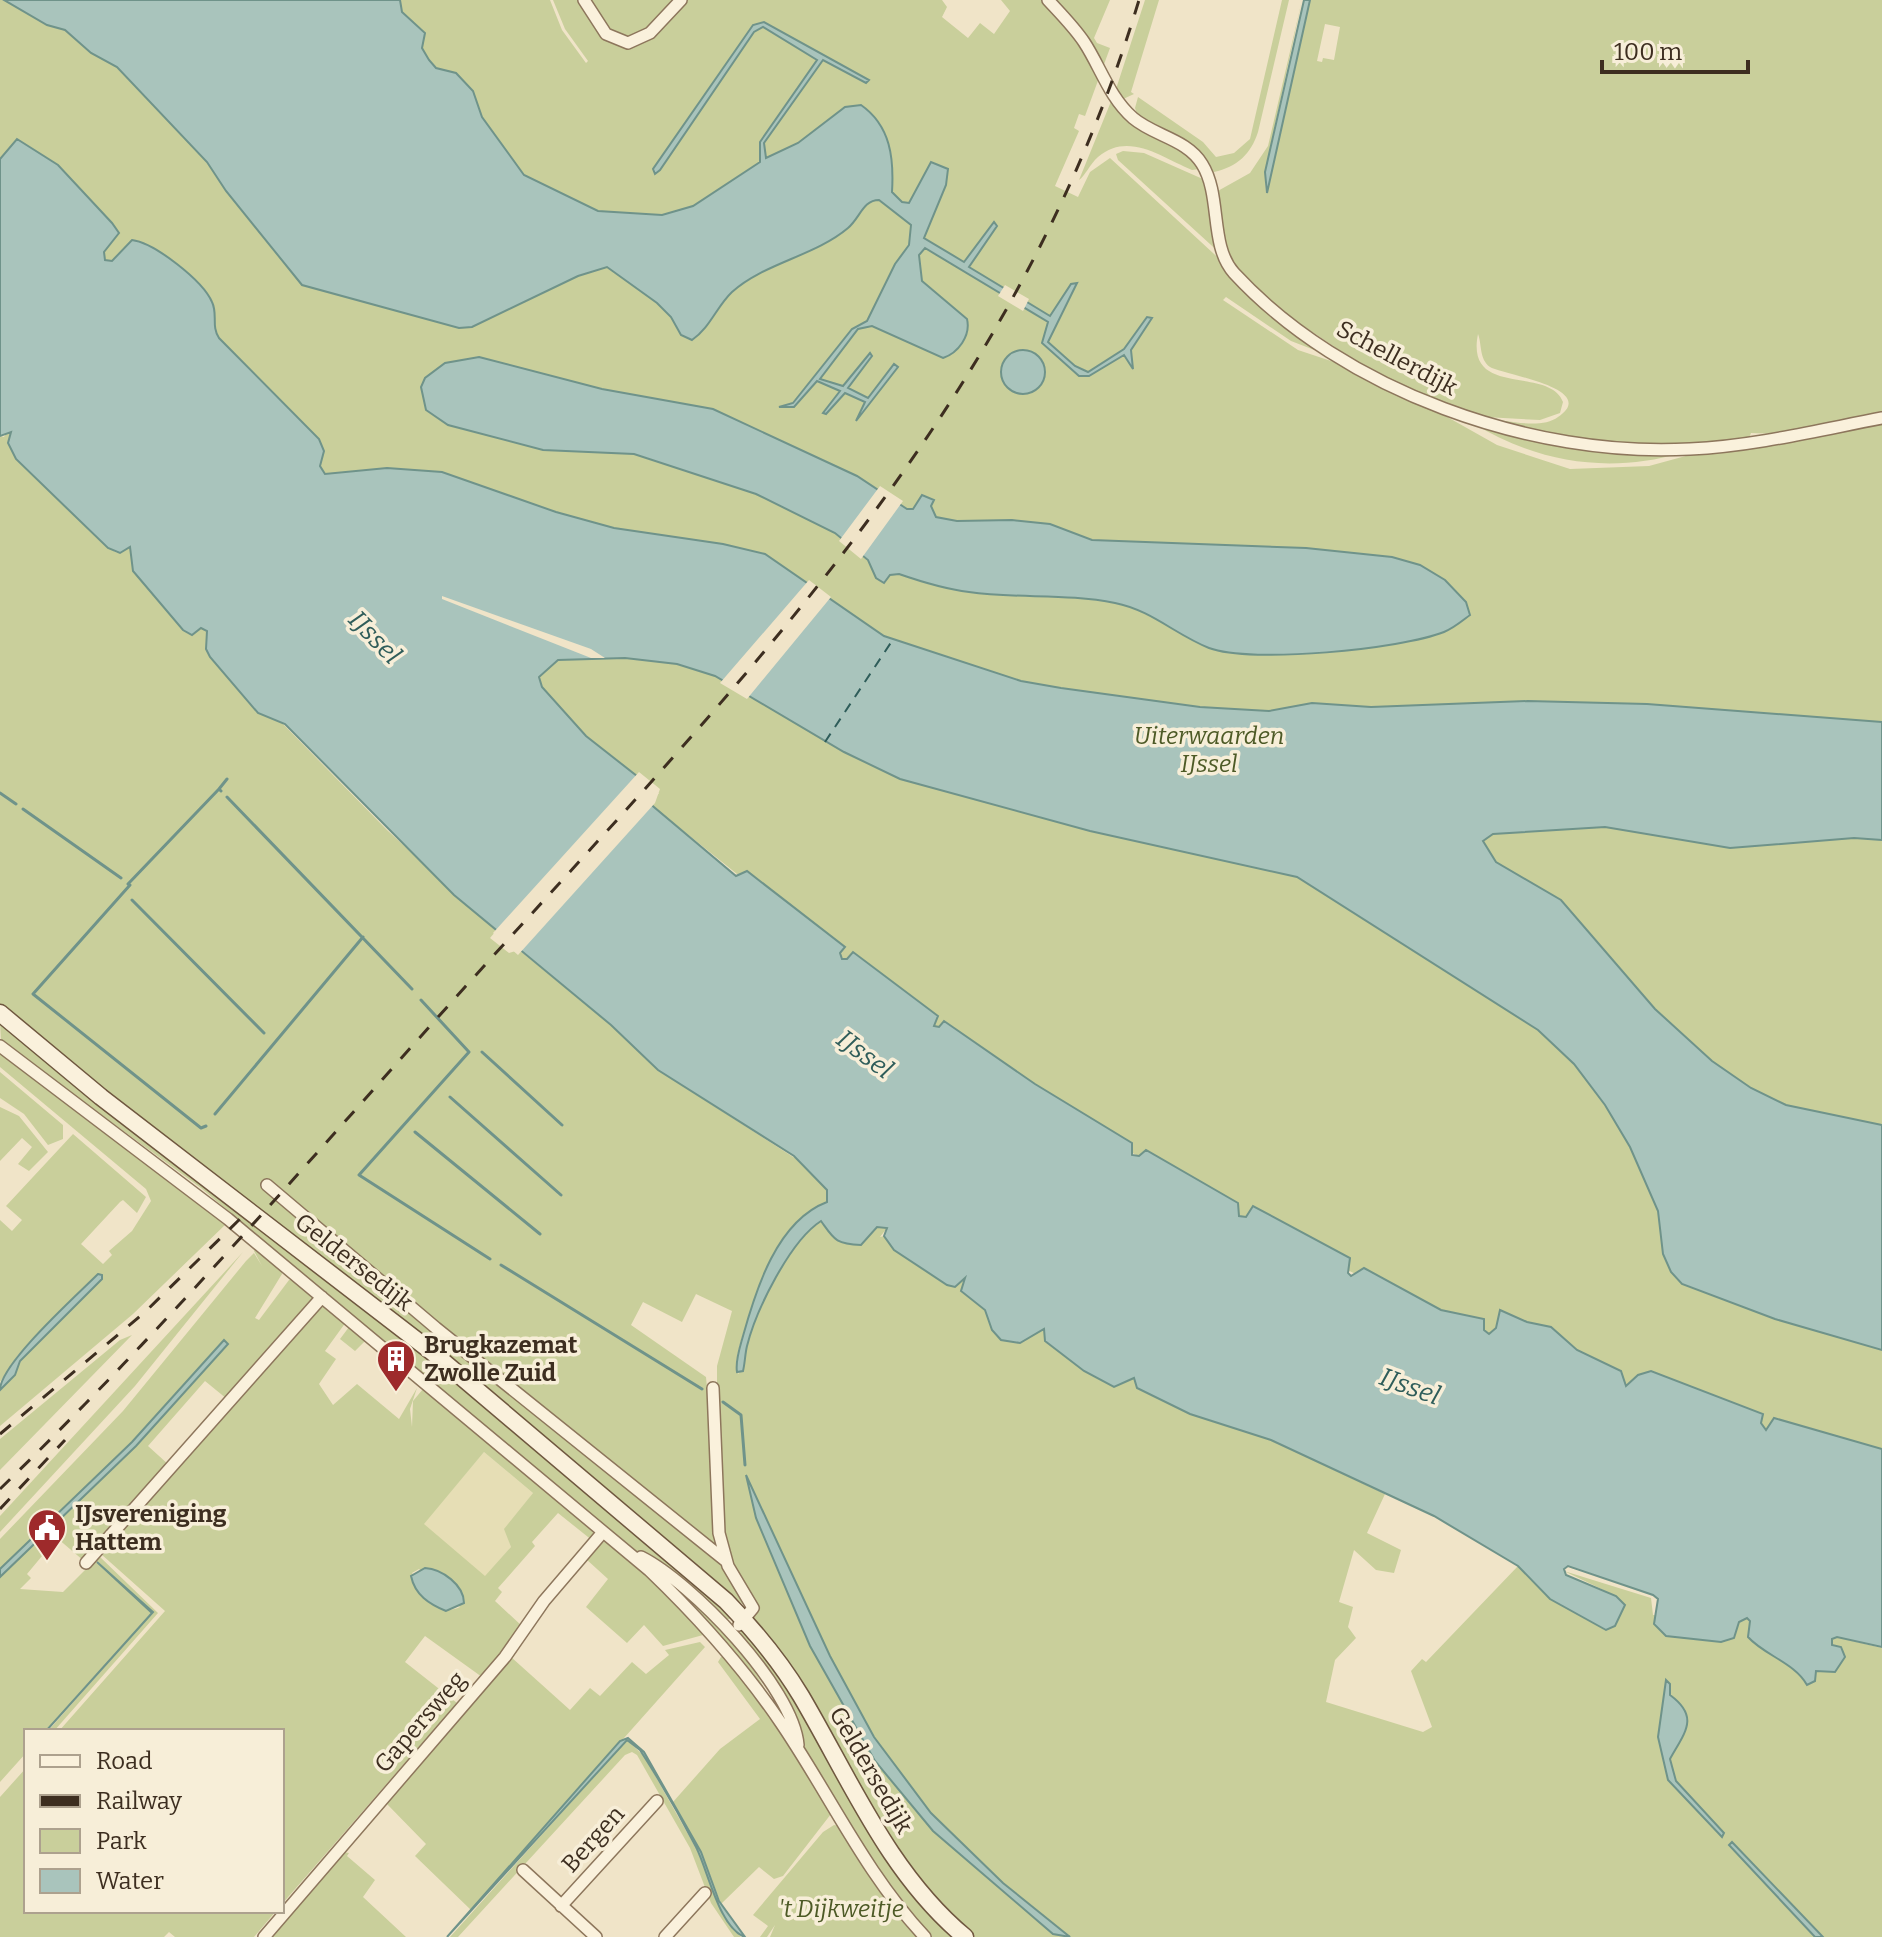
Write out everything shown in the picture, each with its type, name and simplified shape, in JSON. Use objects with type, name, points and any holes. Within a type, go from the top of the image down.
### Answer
[{"type":"main road","name":"Geldersedijk","points":[[0,1013],[101,1097],[432,1352],[683,1562],[745,1620],[800,1695],[897,1859],[965,1937]]},
{"type":"street","points":[[584,0],[606,34],[628,43],[644,38],[681,0]]},
{"type":"street","name":"Schellerdijk","points":[[1048,0],[1083,40],[1114,95],[1137,121],[1181,144],[1199,160],[1212,185],[1223,251],[1235,273],[1278,312],[1361,369],[1442,409],[1508,430],[1573,445],[1634,450],[1692,449],[1882,418]]},
{"type":"street","name":"Geldersedijk","points":[[0,1046],[228,1219],[629,1552],[723,1647],[798,1750],[872,1873],[925,1937]]},
{"type":"street","name":"Geldersedijk","points":[[267,1185],[436,1328],[726,1561]]},
{"type":"street","name":"Geldersedijk","points":[[86,1563],[322,1297]]},
{"type":"street","name":"Geldersedijk","points":[[713,1388],[719,1533],[726,1561],[752,1604],[751,1614],[745,1620]]},
{"type":"street","name":"Gapersweg","points":[[264,1937],[487,1679],[549,1595],[603,1532]]},
{"type":"street","name":"Geldersedijk","points":[[629,1552],[655,1565],[683,1586],[731,1631],[777,1695],[796,1732],[798,1750]]},
{"type":"street","points":[[731,1631],[745,1620]]},
{"type":"street","name":"Bergen","points":[[561,1906],[657,1801]]},
{"type":"street","points":[[523,1870],[596,1937]]},
{"type":"street","points":[[665,1937],[705,1893]]},
{"type":"shaded area","points":[[484,1452],[533,1493],[505,1529],[511,1547],[485,1577],[423,1524]]},
{"type":"green space","name":"Uiterwaarden IJssel","points":[[0,0],[550,0],[562,30],[586,63],[588,61],[565,29],[553,0],[942,0],[947,7],[942,17],[968,38],[980,23],[994,34],[1010,11],[1001,0],[1110,0],[1094,38],[1097,43],[1110,48],[1085,116],[1079,114],[1074,128],[1079,131],[1055,186],[1078,197],[1090,172],[1110,158],[1226,265],[1343,361],[1291,341],[1226,297],[1223,300],[1298,350],[1349,367],[1410,396],[1497,445],[1570,469],[1649,466],[1704,451],[1882,422],[1882,1461],[1763,1430],[1483,1338],[1242,1217],[1131,1152],[934,1026],[840,957],[650,804],[659,793],[626,784],[0,176]]},
{"type":"green space","points":[[1145,0],[1159,0],[1131,92],[1134,94],[1121,100],[1115,92]]},
{"type":"green space","points":[[1282,0],[1289,0],[1258,132],[1242,158],[1230,167],[1214,172],[1139,119],[1135,108],[1138,97],[1203,142],[1216,157],[1234,153],[1250,139]]},
{"type":"green space","points":[[1302,0],[1265,172],[1266,193],[1310,0],[1882,0],[1882,416],[1778,434],[1751,433],[1749,438],[1677,447],[1585,443],[1485,418],[1542,423],[1558,417],[1568,407],[1567,398],[1558,390],[1486,364],[1478,334],[1477,354],[1484,367],[1495,374],[1555,391],[1563,402],[1560,413],[1540,420],[1485,417],[1451,409],[1366,368],[1284,313],[1232,265],[1216,192],[1250,173],[1268,146]],"holes":[[[1325,24],[1340,27],[1334,60],[1323,58],[1322,62],[1317,61]]]},
{"type":"green space","points":[[1112,99],[1189,153],[1200,169],[1192,170],[1145,149],[1122,146],[1098,157],[1079,180]]},
{"type":"green space","points":[[1123,151],[1144,153],[1205,180],[1222,255],[1118,160],[1116,154]]},
{"type":"green space","points":[[1473,423],[1504,432],[1681,453],[1627,463],[1574,461],[1522,448]]},
{"type":"green space","points":[[8,429],[115,552],[120,553],[129,543],[183,630],[192,635],[205,624],[279,720],[387,830],[496,931],[490,938],[509,953],[519,950],[611,1025],[658,1070],[804,1164],[827,1190],[827,1202],[798,1229],[754,1306],[738,1355],[739,1374],[748,1335],[765,1290],[789,1249],[803,1234],[823,1222],[880,1223],[887,1228],[880,1237],[884,1236],[894,1250],[947,1285],[960,1274],[970,1279],[963,1293],[985,1310],[1001,1340],[1020,1343],[1044,1320],[1053,1324],[1045,1341],[1084,1371],[1114,1386],[1134,1378],[1137,1388],[1190,1414],[1271,1440],[1385,1494],[1367,1533],[1401,1550],[1394,1573],[1376,1570],[1354,1550],[1339,1602],[1353,1607],[1348,1627],[1356,1638],[1335,1660],[1326,1702],[1423,1732],[1432,1727],[1411,1671],[1422,1659],[1426,1662],[1518,1566],[1550,1599],[1606,1630],[1616,1596],[1564,1571],[1651,1598],[1653,1615],[1746,1616],[1831,1639],[1836,1637],[1882,1648],[1882,1937],[975,1937],[908,1867],[752,1620],[756,1612],[746,1601],[746,1607],[585,1472],[0,1007],[0,436],[4,437]],"holes":[[[696,1294],[732,1311],[717,1366],[717,1398],[708,1399],[706,1377],[631,1325],[643,1302],[682,1322]]]},
{"type":"green space","points":[[0,1022],[397,1333],[736,1619],[723,1619],[654,1561],[625,1545],[201,1188],[1,1041]]},
{"type":"green space","points":[[0,1050],[227,1223],[133,1314],[0,1426],[0,1390],[15,1375],[20,1361],[103,1276],[98,1274],[18,1355],[0,1382],[0,1220],[12,1231],[22,1220],[6,1206],[73,1134],[146,1197],[137,1213],[123,1200],[120,1202],[81,1244],[103,1264],[112,1255],[109,1251],[132,1231],[151,1201],[146,1189],[0,1067]]},
{"type":"green space","points":[[0,1072],[63,1125],[63,1139],[48,1145],[24,1114],[0,1098]]},
{"type":"green space","points":[[0,1107],[19,1116],[48,1152],[29,1171],[18,1164],[32,1147],[22,1138],[0,1161]]},
{"type":"green space","points":[[257,1247],[280,1266],[282,1274],[255,1318],[259,1320],[289,1280],[297,1280],[314,1296],[313,1301],[227,1399],[205,1381],[148,1446],[169,1465],[84,1561],[57,1538],[27,1574],[31,1578],[20,1589],[63,1592],[99,1556],[158,1613],[56,1729],[50,1729],[151,1614],[48,1729],[24,1729],[24,1755],[0,1782],[0,1577],[136,1446],[224,1340],[132,1442],[0,1569],[0,1539],[123,1411],[254,1253],[262,1266],[254,1251]]},
{"type":"green space","points":[[243,1252],[135,1386],[0,1532],[0,1516]]},
{"type":"green space","points":[[324,1304],[346,1322],[325,1351],[336,1359],[319,1384],[333,1405],[357,1384],[399,1419],[417,1388],[410,1409],[412,1427],[413,1401],[423,1389],[593,1528],[593,1541],[558,1513],[532,1542],[535,1546],[498,1588],[502,1592],[495,1601],[522,1626],[482,1677],[425,1636],[405,1662],[457,1703],[284,1902],[284,1729],[61,1729],[165,1611],[101,1554],[316,1306]],"holes":[[[484,1452],[533,1493],[504,1529],[511,1547],[485,1576],[424,1524]],[[419,1569],[460,1607],[444,1609],[438,1606],[412,1573]]]},
{"type":"green space","points":[[349,1327],[366,1340],[355,1351],[340,1339]]},
{"type":"green space","points":[[132,1335],[0,1470],[0,1439],[120,1340]]},
{"type":"green space","points":[[609,1540],[705,1631],[703,1635],[663,1646],[644,1625],[627,1643],[586,1607],[608,1579],[586,1559],[599,1544]]},
{"type":"green space","points":[[642,1560],[708,1612],[748,1660],[776,1708]]},
{"type":"green space","points":[[741,1628],[760,1647],[957,1937],[930,1937],[900,1905],[808,1758],[790,1715],[740,1636]]},
{"type":"green space","points":[[700,1642],[705,1647],[471,1910],[415,1856],[426,1844],[386,1803],[511,1657],[570,1710],[590,1688],[600,1696],[632,1662],[646,1674],[669,1655],[665,1650]]},
{"type":"green space","points":[[721,1657],[727,1657],[776,1722],[831,1814],[783,1876],[774,1879],[759,1867],[721,1904],[701,1852],[673,1802],[720,1749],[760,1719],[718,1662]]},
{"type":"green space","points":[[627,1740],[644,1756],[698,1852],[721,1909],[741,1937],[734,1937],[711,1903],[690,1848],[637,1755],[632,1752],[625,1755],[458,1937],[450,1937]]},
{"type":"green space","points":[[24,1770],[24,1913],[274,1913],[254,1937],[175,1937],[169,1932],[164,1937],[0,1937],[0,1797]]},
{"type":"green space","name":"'t Dijkweitje","points":[[834,1825],[839,1826],[879,1891],[920,1937],[770,1937],[775,1925],[767,1937],[760,1937],[768,1926],[753,1915],[823,1832]]},
{"type":"green space","points":[[343,1852],[349,1853],[347,1856],[375,1880],[363,1897],[406,1937],[266,1937]]},
{"type":"water","points":[[4,0],[400,0],[402,12],[425,33],[422,48],[429,60],[436,68],[456,73],[473,91],[482,117],[524,175],[598,211],[662,215],[693,206],[760,162],[760,142],[817,60],[763,27],[754,32],[655,174],[653,169],[753,25],[764,22],[869,80],[866,83],[823,60],[764,143],[766,158],[798,143],[845,107],[861,105],[885,133],[891,156],[892,192],[902,202],[909,203],[931,162],[948,169],[946,185],[924,238],[964,262],[994,222],[997,226],[969,267],[1050,316],[1071,284],[1077,283],[1048,342],[1075,366],[1088,372],[1124,349],[1147,317],[1152,318],[1131,350],[1133,369],[1124,355],[1089,376],[1079,376],[1042,343],[1048,322],[925,248],[919,255],[922,281],[967,319],[967,332],[958,348],[943,358],[872,326],[858,329],[820,379],[843,386],[870,353],[872,356],[848,388],[868,398],[894,364],[898,367],[856,421],[865,402],[845,393],[826,414],[823,413],[840,391],[817,381],[794,407],[779,407],[793,403],[852,329],[867,321],[895,264],[909,245],[911,225],[879,200],[869,203],[852,224],[835,238],[745,282],[732,292],[692,340],[681,335],[671,317],[657,303],[607,267],[578,276],[472,327],[459,328],[302,285],[226,191],[207,162],[117,67],[91,53],[65,30],[47,25]]},
{"type":"water","points":[[1304,0],[1310,0],[1267,193],[1265,172]]},
{"type":"water","name":"IJssel","points":[[17,139],[58,165],[112,223],[119,233],[104,252],[105,260],[112,261],[132,240],[165,255],[199,284],[214,306],[215,329],[219,338],[319,439],[324,451],[320,466],[325,474],[387,468],[442,472],[556,512],[614,528],[723,544],[765,554],[884,636],[1021,681],[1061,688],[1200,707],[1269,711],[1312,703],[1371,707],[1528,701],[1647,704],[1882,722],[1882,840],[1854,838],[1730,848],[1605,827],[1493,834],[1483,841],[1496,862],[1561,900],[1655,1009],[1712,1061],[1751,1088],[1786,1105],[1882,1125],[1882,1350],[1775,1319],[1682,1284],[1671,1272],[1663,1254],[1658,1211],[1630,1147],[1605,1105],[1574,1064],[1538,1030],[1297,877],[1090,831],[900,779],[844,752],[715,676],[677,664],[625,658],[558,660],[539,677],[542,687],[586,736],[656,791],[648,802],[736,876],[747,871],[845,947],[840,953],[842,959],[847,959],[853,952],[938,1016],[934,1026],[939,1027],[944,1021],[1035,1084],[1132,1143],[1132,1155],[1139,1156],[1146,1150],[1238,1203],[1239,1216],[1246,1217],[1253,1206],[1350,1258],[1348,1273],[1351,1276],[1364,1268],[1441,1310],[1484,1319],[1484,1330],[1489,1334],[1496,1328],[1500,1310],[1527,1322],[1551,1327],[1577,1350],[1621,1371],[1626,1386],[1638,1375],[1651,1371],[1763,1414],[1761,1423],[1766,1430],[1774,1418],[1882,1449],[1882,1647],[1837,1637],[1832,1639],[1832,1645],[1841,1647],[1845,1657],[1835,1672],[1816,1671],[1815,1681],[1807,1685],[1795,1671],[1748,1637],[1750,1621],[1747,1618],[1739,1622],[1734,1638],[1721,1642],[1666,1636],[1654,1624],[1658,1599],[1653,1595],[1568,1566],[1564,1569],[1566,1575],[1616,1596],[1625,1605],[1615,1626],[1606,1630],[1550,1599],[1518,1566],[1434,1516],[1271,1440],[1190,1414],[1137,1388],[1134,1378],[1114,1387],[1084,1371],[1045,1341],[1044,1329],[1020,1343],[1001,1340],[992,1330],[985,1310],[961,1291],[965,1278],[955,1287],[947,1285],[894,1250],[884,1236],[887,1228],[877,1227],[861,1245],[836,1239],[821,1221],[809,1231],[786,1260],[766,1296],[751,1331],[743,1371],[737,1372],[738,1354],[748,1318],[771,1258],[795,1224],[827,1202],[827,1190],[794,1156],[658,1070],[611,1025],[454,895],[285,724],[258,713],[210,657],[206,649],[207,631],[201,628],[192,635],[183,630],[133,571],[130,547],[120,553],[108,548],[16,459],[8,443],[11,432],[0,436],[0,159]]},
{"type":"water","points":[[1023,350],[1038,357],[1045,372],[1038,387],[1023,394],[1008,387],[1001,372],[1008,357]]},
{"type":"water","points":[[479,357],[602,389],[713,409],[857,476],[907,509],[913,509],[922,495],[934,500],[931,506],[936,517],[957,521],[1012,520],[1050,524],[1092,540],[1306,548],[1392,557],[1420,565],[1445,580],[1466,602],[1470,615],[1444,632],[1395,644],[1326,652],[1258,655],[1209,648],[1140,611],[1115,603],[969,592],[899,574],[890,575],[884,583],[876,578],[868,560],[835,533],[756,494],[634,454],[543,450],[448,425],[426,410],[421,387],[425,378],[445,363]]},
{"type":"water","points":[[98,1274],[102,1275],[102,1279],[20,1361],[15,1375],[0,1390],[3,1378],[25,1348]]},
{"type":"water","points":[[224,1340],[228,1344],[136,1446],[0,1577],[0,1569],[132,1442]]},
{"type":"water","points":[[746,1475],[830,1656],[874,1737],[931,1813],[1003,1883],[1070,1937],[1053,1934],[933,1831],[875,1761],[810,1646],[756,1518]]},
{"type":"water","points":[[97,1562],[153,1612],[48,1729],[152,1613]]},
{"type":"water","points":[[425,1568],[451,1579],[460,1590],[464,1603],[446,1611],[424,1598],[411,1576]]},
{"type":"water","points":[[1666,1680],[1670,1684],[1670,1695],[1685,1710],[1687,1718],[1685,1733],[1670,1759],[1676,1781],[1724,1833],[1722,1837],[1668,1780],[1658,1737]]},
{"type":"water","points":[[628,1738],[644,1752],[701,1852],[719,1901],[745,1937],[736,1931],[721,1911],[696,1847],[676,1810],[640,1750],[627,1740],[447,1937],[620,1741]]},
{"type":"water","points":[[1732,1842],[1823,1937],[1815,1937],[1729,1845]]},
{"type":"pier","points":[[1005,285],[1029,299],[1023,311],[998,296]]},
{"type":"pier","points":[[880,486],[903,501],[861,559],[839,541]]},
{"type":"pier","points":[[809,580],[831,597],[747,699],[720,683]]},
{"type":"pier","points":[[442,596],[591,649],[605,658],[591,658],[442,599]]},
{"type":"pier","points":[[639,772],[660,789],[655,803],[518,955],[493,933]]},
{"type":"waterway","points":[[219,789],[227,779]]},
{"type":"waterway","points":[[128,884],[219,789],[221,791]]},
{"type":"waterway","points":[[0,793],[16,804]]},
{"type":"waterway","points":[[227,797],[412,989]]},
{"type":"waterway","points":[[23,809],[121,878]]},
{"type":"waterway","points":[[130,885],[33,994],[201,1128],[206,1126]]},
{"type":"waterway","points":[[132,900],[264,1033]]},
{"type":"waterway","points":[[215,1114],[363,937]]},
{"type":"waterway","points":[[421,1000],[469,1052],[359,1175],[490,1259]]},
{"type":"waterway","points":[[482,1052],[562,1125]]},
{"type":"waterway","points":[[450,1097],[561,1195]]},
{"type":"waterway","points":[[415,1132],[540,1234]]},
{"type":"waterway","points":[[501,1265],[702,1389]]},
{"type":"waterway","points":[[723,1402],[741,1415],[745,1465]]},
{"type":"ferry route","points":[[825,742],[894,638]]},
{"type":"railway","points":[[0,1489],[61,1429],[237,1242],[670,761],[767,648],[860,531],[945,410],[1021,283],[1086,146],[1139,0]]},
{"type":"railway","points":[[0,1434],[145,1312],[242,1217]]},
{"type":"railway","points":[[0,1509],[65,1440]]},
{"type":"place","name":"Brugkazemat Zwolle Zuid","points":[[396,1393]]},
{"type":"place","name":"IJsvereniging Hattem","points":[[47,1562]]}]
